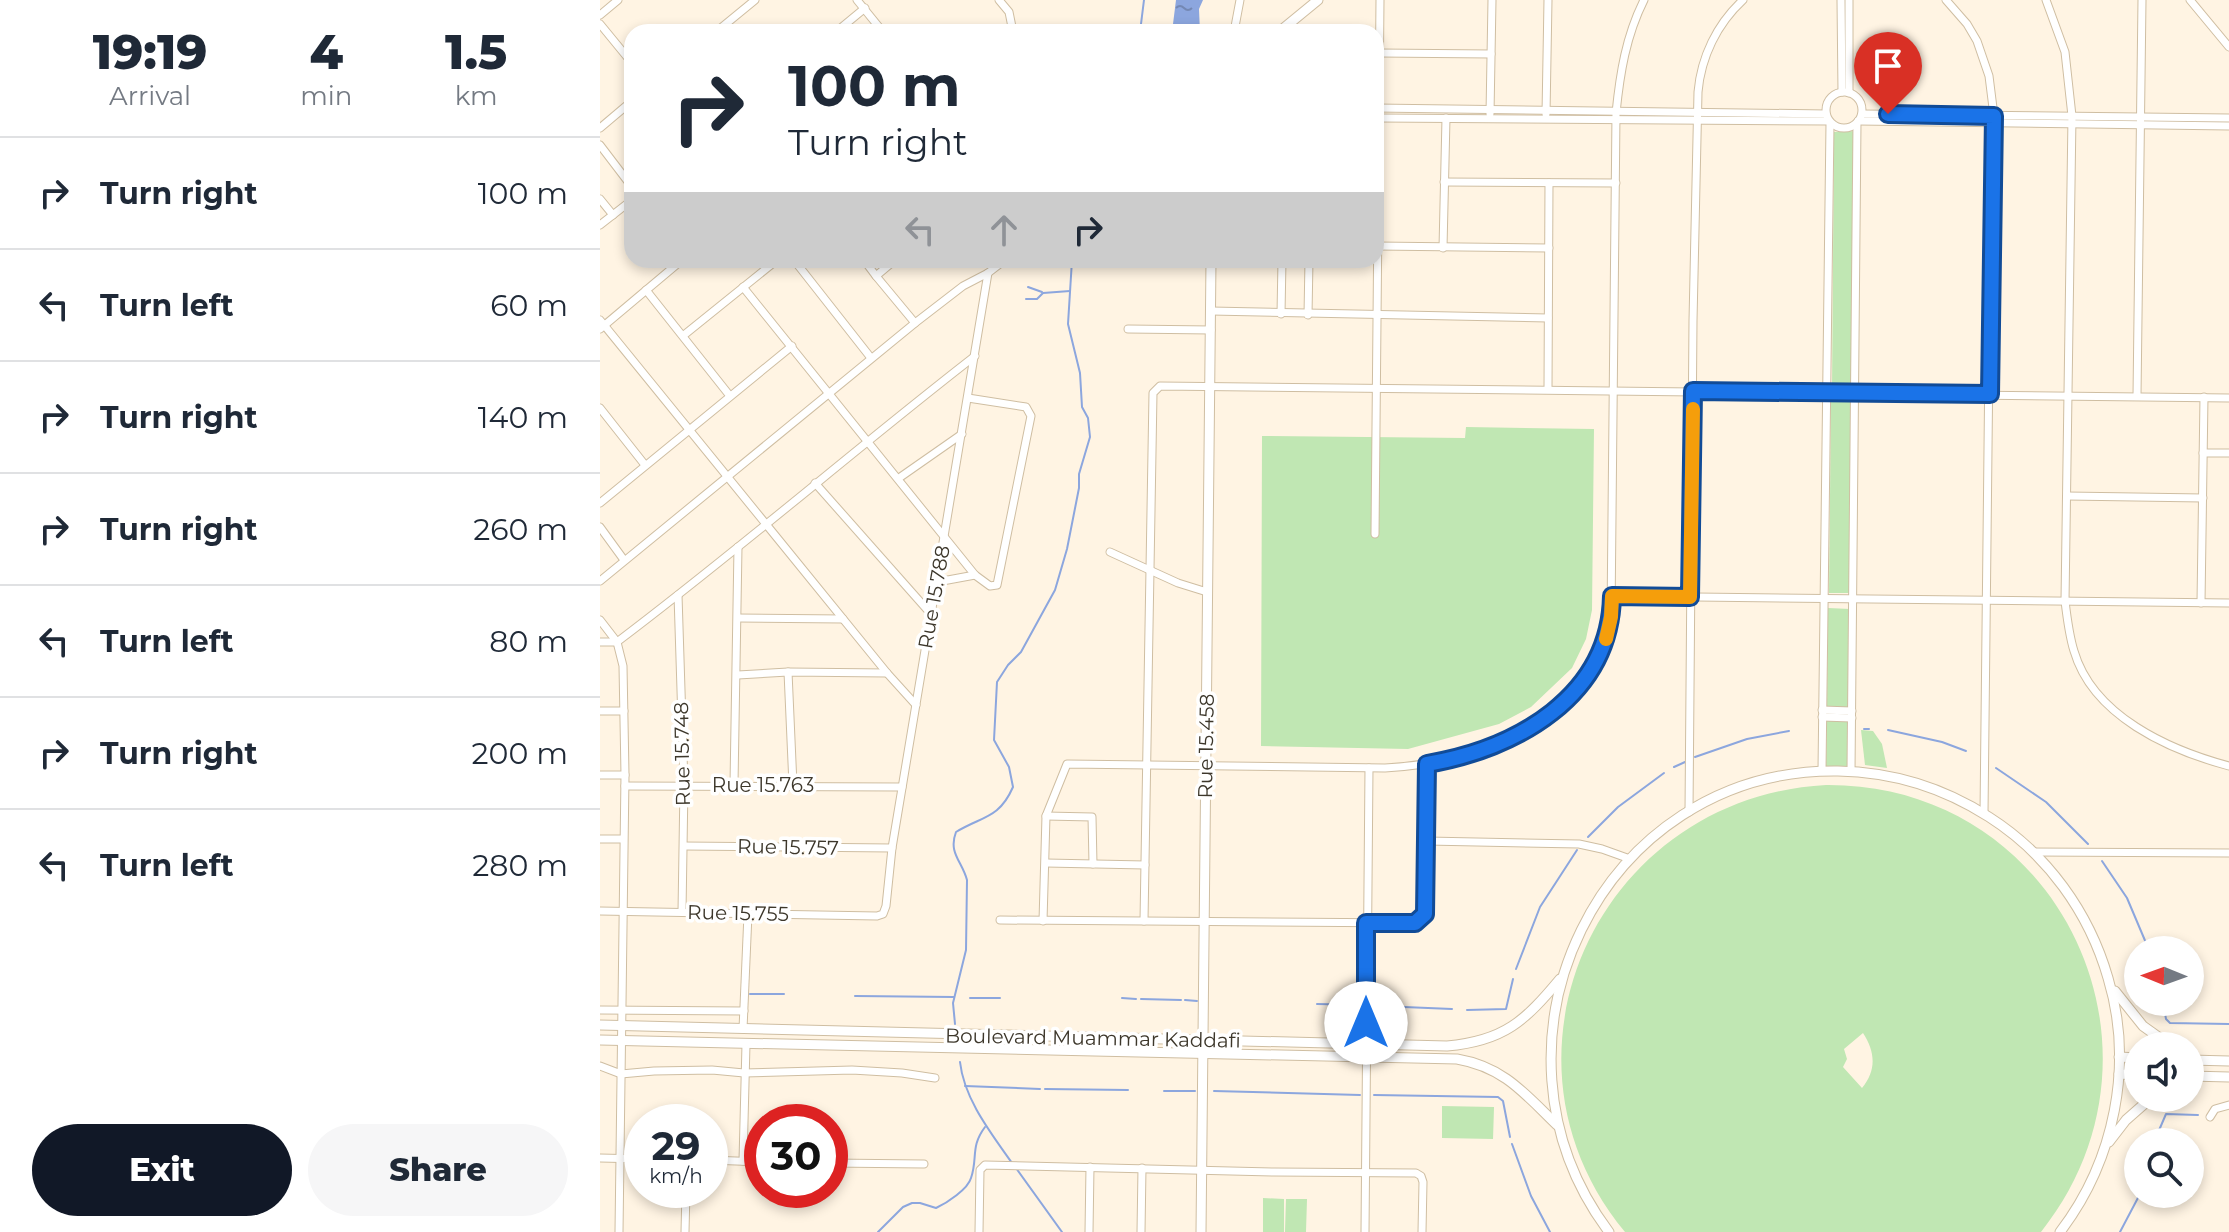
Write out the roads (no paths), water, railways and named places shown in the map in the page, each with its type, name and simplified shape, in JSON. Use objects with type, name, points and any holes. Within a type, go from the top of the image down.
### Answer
[{"type":"main road","points":[[1289,24],[1318,0]]},
{"type":"main road","name":"Rue 15.458","points":[[1201,1232],[1211,268]]},
{"type":"main road","points":[[1609,1232],[1580,1185],[1559,1126],[1551,1084],[1554,1008],[1575,940],[1605,889],[1630,859],[1658,833],[1725,793],[1782,776],[1822,771],[1894,777],[1925,786],[1984,814],[2033,852],[2078,908],[2097,945],[2110,984],[2117,1020],[2119,1074],[2105,1148],[2087,1189],[2060,1232]]},
{"type":"main road","name":"Boulevard Muammar Kaddafi","points":[[600,1025],[1447,1046],[1490,1037],[1519,1023],[1562,977]]},
{"type":"main road","points":[[2110,984],[2133,1016],[2150,1032]]},
{"type":"main road","name":"Boulevard Muammar Kaddafi","points":[[600,1040],[1448,1058],[1499,1072],[1526,1092],[1559,1126]]},
{"type":"main road","points":[[2119,1057],[2124,1057]]},
{"type":"main road","points":[[2204,1060],[2229,1061]]},
{"type":"main road","points":[[2119,1074],[2124,1074]]},
{"type":"main road","points":[[2204,1077],[2229,1077]]},
{"type":"main road","points":[[2105,1148],[2135,1112]]},
{"type":"street","points":[[600,15],[618,0]]},
{"type":"street","points":[[726,24],[755,0]]},
{"type":"street","points":[[857,0],[877,24]]},
{"type":"street","points":[[999,0],[1009,12]]},
{"type":"street","points":[[1007,0],[1011,24]]},
{"type":"street","points":[[1236,24],[1240,0]]},
{"type":"street","points":[[1380,0],[1380,24]]},
{"type":"street","points":[[1490,120],[1492,0]]},
{"type":"street","points":[[1546,117],[1548,0]]},
{"type":"street","points":[[1043,921],[1046,816],[1067,764],[1369,768],[1427,764],[1484,750],[1529,728],[1560,707],[1585,679],[1605,641],[1611,617],[1616,116],[1621,64],[1644,0]]},
{"type":"street","points":[[1689,812],[1699,81],[1718,30],[1743,0]]},
{"type":"street","points":[[1841,0],[1845,92]]},
{"type":"street","points":[[1845,92],[1849,0]]},
{"type":"street","points":[[1946,0],[1977,41],[1989,76],[1994,120],[1984,814]]},
{"type":"street","points":[[2048,0],[2065,52],[2072,116],[2065,601],[2069,631],[2077,661],[2107,703],[2145,732],[2207,760],[2229,766]]},
{"type":"street","points":[[2137,396],[2142,0]]},
{"type":"street","points":[[2190,0],[2229,47]]},
{"type":"street","points":[[846,24],[865,8]]},
{"type":"street","points":[[600,24],[624,53]]},
{"type":"street","points":[[1384,53],[1491,54]]},
{"type":"street","points":[[1822,771],[1828,119],[1829,99],[1845,92]]},
{"type":"street","points":[[1845,92],[1859,101],[1851,772]]},
{"type":"street","points":[[600,128],[624,108]]},
{"type":"street","points":[[1443,248],[1446,110]]},
{"type":"street","points":[[1384,113],[1490,110],[1546,117]]},
{"type":"street","points":[[1384,114],[1446,120],[1616,116],[1828,119],[1841,129],[1859,119],[1994,120],[2072,125],[2229,118]]},
{"type":"street","points":[[1994,120],[2072,116],[2229,126]]},
{"type":"street","points":[[600,145],[624,176]]},
{"type":"street","points":[[1444,182],[1616,183]]},
{"type":"street","points":[[1548,389],[1549,183]]},
{"type":"street","points":[[600,199],[613,215]]},
{"type":"street","points":[[600,225],[624,206]]},
{"type":"street","points":[[1384,246],[1549,248]]},
{"type":"street","points":[[672,268],[601,325],[916,705]]},
{"type":"street","points":[[684,335],[767,268]]},
{"type":"street","points":[[800,268],[871,358]]},
{"type":"street","points":[[870,268],[915,323]]},
{"type":"street","points":[[876,276],[886,268]]},
{"type":"street","points":[[600,581],[828,392],[963,286],[995,268]]},
{"type":"street","points":[[1281,314],[1282,268]]},
{"type":"street","points":[[1308,315],[1309,268]]},
{"type":"street","points":[[1375,534],[1377,268]]},
{"type":"street","name":"Rue 15.788","points":[[877,916],[883,914],[886,906],[892,848],[988,273]]},
{"type":"street","points":[[743,287],[975,575],[990,586],[997,585],[1031,416],[1026,407],[968,398]]},
{"type":"street","points":[[646,290],[730,396]]},
{"type":"street","points":[[1211,311],[1548,318]]},
{"type":"street","points":[[1128,329],[1211,330]]},
{"type":"street","points":[[600,503],[792,346]]},
{"type":"street","points":[[600,642],[617,642],[975,356]]},
{"type":"street","points":[[1144,921],[1153,393],[1160,386],[2229,398]]},
{"type":"street","points":[[2201,603],[2204,397]]},
{"type":"street","points":[[600,408],[645,465]]},
{"type":"street","points":[[899,478],[962,434]]},
{"type":"street","points":[[2203,453],[2229,453]]},
{"type":"street","points":[[815,483],[931,614]]},
{"type":"street","points":[[2067,496],[2203,498]]},
{"type":"street","points":[[600,527],[624,560]]},
{"type":"street","points":[[734,784],[738,547]]},
{"type":"street","points":[[1110,552],[1149,571],[1207,592]]},
{"type":"street","points":[[937,582],[975,575]]},
{"type":"street","name":"Rue 15.748","points":[[678,595],[684,785],[682,912]]},
{"type":"street","points":[[1612,596],[2229,603]]},
{"type":"street","points":[[738,618],[844,619]]},
{"type":"street","points":[[600,620],[617,642],[623,666],[625,786],[619,1232]]},
{"type":"street","points":[[788,672],[793,785]]},
{"type":"street","points":[[738,675],[887,673]]},
{"type":"street","points":[[600,711],[624,711]]},
{"type":"street","points":[[1822,713],[1852,714]]},
{"type":"street","points":[[1000,920],[1415,923],[1422,920],[1425,914],[1427,764]]},
{"type":"street","points":[[1365,1232],[1369,768]]},
{"type":"street","points":[[600,775],[625,775]]},
{"type":"street","name":"Rue 15.763","points":[[625,786],[902,787]]},
{"type":"street","points":[[1046,816],[1092,817],[1093,864]]},
{"type":"street","points":[[600,839],[623,839]]},
{"type":"street","points":[[1427,841],[1579,844],[1630,859]]},
{"type":"street","name":"Rue 15.757","points":[[684,846],[892,848]]},
{"type":"street","points":[[2033,852],[2229,853]]},
{"type":"street","points":[[1046,863],[1145,865]]},
{"type":"street","name":"Rue 15.755","points":[[600,911],[877,916]]},
{"type":"street","points":[[743,1029],[748,914]]},
{"type":"street","points":[[600,1010],[744,1011]]},
{"type":"street","points":[[728,1161],[743,1161],[746,1044]]},
{"type":"street","points":[[600,1066],[621,1074],[712,1070],[744,1073],[852,1070],[935,1078]]},
{"type":"street","points":[[2210,1117],[2215,1109],[2229,1105]]},
{"type":"street","points":[[600,1158],[624,1159]]},
{"type":"street","points":[[848,1163],[924,1164]]},
{"type":"street","points":[[979,1232],[982,1166],[1018,1166],[1416,1173],[1421,1176],[1422,1232]]},
{"type":"street","points":[[1089,1232],[1090,1167]]},
{"type":"street","points":[[1141,1232],[1142,1168]]},
{"type":"street","points":[[685,1232],[686,1208]]},
{"type":"water","points":[[1176,0],[1203,0],[1199,9],[1200,24],[1173,24]]},
{"type":"waterway","points":[[1141,24],[1144,0]]},
{"type":"waterway","points":[[955,1024],[953,1003],[966,950],[967,880],[955,851],[954,839],[956,832],[996,811],[1013,787],[1009,767],[994,740],[997,682],[1021,652],[1055,590],[1067,549],[1079,474],[1090,437],[1088,418],[1082,407],[1080,373],[1068,324],[1072,268]]},
{"type":"waterway","points":[[1028,287],[1042,292]]},
{"type":"waterway","points":[[1026,299],[1037,299],[1043,293],[1070,291]]},
{"type":"waterway","points":[[1864,729],[1869,729]]},
{"type":"waterway","points":[[1888,730],[1942,742],[1966,751]]},
{"type":"waterway","points":[[1695,757],[1747,739],[1789,731]]},
{"type":"waterway","points":[[1674,767],[1685,762]]},
{"type":"waterway","points":[[1996,768],[2046,802],[2088,844]]},
{"type":"waterway","points":[[1588,837],[1618,807],[1664,773]]},
{"type":"waterway","points":[[1516,969],[1540,907],[1577,850]]},
{"type":"waterway","points":[[2102,861],[2127,898],[2143,936]]},
{"type":"waterway","points":[[1467,1010],[1506,1009],[1513,979]]},
{"type":"waterway","points":[[750,994],[784,994]]},
{"type":"waterway","points":[[855,996],[954,997]]},
{"type":"waterway","points":[[970,998],[1000,998]]},
{"type":"waterway","points":[[1122,998],[1136,999]]},
{"type":"waterway","points":[[1141,999],[1181,1000]]},
{"type":"waterway","points":[[1185,1000],[1197,1001]]},
{"type":"waterway","points":[[1317,1004],[1362,1005]]},
{"type":"waterway","points":[[1374,1006],[1400,1007]]},
{"type":"waterway","points":[[1404,1007],[1452,1009]]},
{"type":"waterway","points":[[2165,1016],[2170,1023],[2229,1024]]},
{"type":"waterway","points":[[960,1062],[973,1102],[1012,1163]]},
{"type":"waterway","points":[[965,1086],[1040,1089]]},
{"type":"waterway","points":[[1045,1089],[1128,1090]]},
{"type":"waterway","points":[[1164,1091],[1195,1091]]},
{"type":"waterway","points":[[1214,1091],[1360,1095]]},
{"type":"waterway","points":[[1374,1095],[1498,1097],[1503,1101],[1510,1137]]},
{"type":"waterway","points":[[2160,1128],[2166,1114],[2198,1115]]},
{"type":"waterway","points":[[878,1232],[903,1207],[920,1203],[936,1208],[962,1191],[971,1178],[977,1141],[985,1127]]},
{"type":"waterway","points":[[1512,1144],[1531,1196],[1550,1232]]},
{"type":"waterway","points":[[1016,1168],[1062,1232]]},
{"type":"waterway","points":[[2120,1232],[2133,1208]]}]
